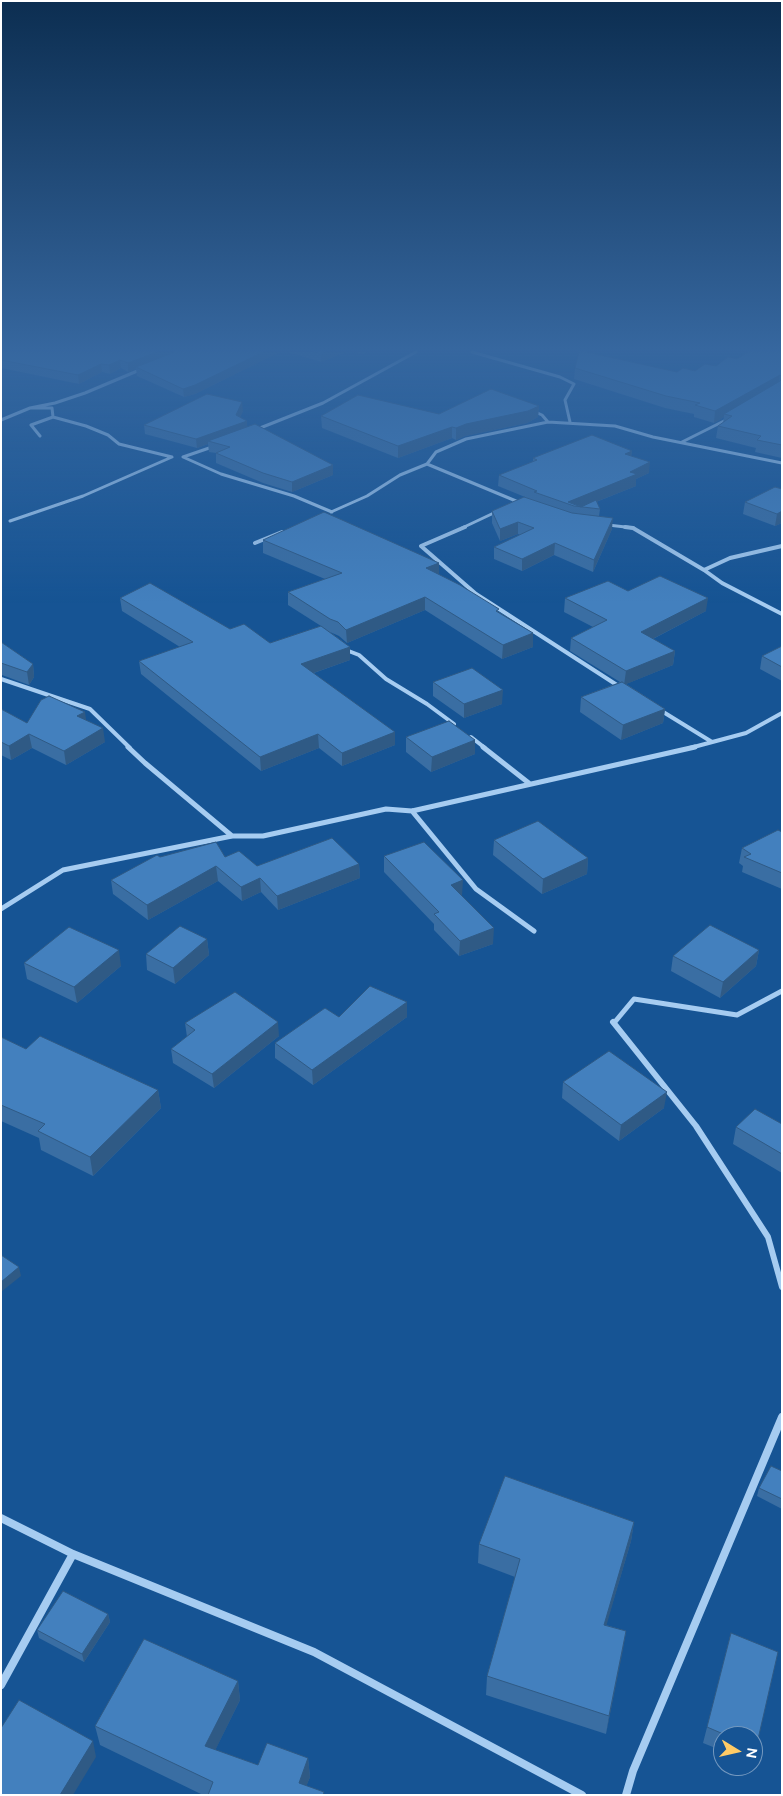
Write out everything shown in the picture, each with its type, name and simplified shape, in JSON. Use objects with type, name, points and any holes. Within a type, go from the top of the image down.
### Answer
[{"type":"street","points":[[109,436],[119,444],[172,458]]},
{"type":"street","points":[[324,515],[367,496],[400,475],[427,464],[436,452],[466,439],[481,436]]},
{"type":"street","points":[[649,436],[782,463]]},
{"type":"street","points":[[681,442],[694,436]]},
{"type":"street","points":[[10,521],[83,496],[172,458],[182,457],[222,444]]},
{"type":"street","points":[[182,457],[221,474],[294,496],[332,512]]},
{"type":"street","points":[[427,464],[525,505]]},
{"type":"street","points":[[508,505],[516,501]]},
{"type":"street","points":[[500,509],[470,525],[421,546],[476,594],[520,621],[573,659],[622,689]]},
{"type":"street","points":[[607,525],[633,528],[704,570],[722,584],[782,614]]},
{"type":"street","points":[[255,543],[290,528]]},
{"type":"street","points":[[704,570],[730,558],[782,546]]},
{"type":"street","points":[[342,645],[347,651],[360,655],[386,679],[427,704],[458,727]]},
{"type":"street","points":[[1,678],[90,709],[145,763],[232,836]]},
{"type":"street","points":[[654,708],[712,743]]},
{"type":"street","points":[[1,909],[63,870],[232,836],[263,836],[386,809],[412,811],[712,743],[746,733],[782,713]]},
{"type":"street","points":[[465,733],[530,784]]},
{"type":"street","points":[[412,811],[476,889],[534,931]]},
{"type":"street","points":[[782,991],[736,1015],[634,999],[613,1022],[696,1126],[768,1238],[782,1287]]},
{"type":"street","points":[[626,1795],[633,1771],[782,1417]]},
{"type":"street","points":[[1,1518],[73,1554],[314,1652],[582,1795]]},
{"type":"street","points":[[1,1685],[73,1554]]},
{"type":"building","points":[[184,436],[205,436],[196,439]]},
{"type":"building","points":[[222,436],[277,436],[333,465],[292,482],[263,473],[216,453],[230,447],[208,441]]},
{"type":"building","points":[[372,436],[427,436],[398,446]]},
{"type":"building","points":[[590,436],[632,451],[625,454],[650,462],[630,472],[637,474],[568,502],[580,507],[534,492],[537,491],[499,475],[537,460],[533,458]]},
{"type":"building","points":[[761,436],[782,436],[782,445],[757,440]]},
{"type":"building","points":[[775,487],[782,489],[782,511],[777,514],[745,502]]},
{"type":"building","points":[[524,497],[572,513],[613,518],[594,560],[555,543],[522,559],[494,547],[534,528],[518,522],[500,529],[492,511]]},
{"type":"building","points":[[596,500],[600,509],[581,507]]},
{"type":"building","points":[[324,512],[439,563],[426,568],[460,585],[499,609],[496,611],[533,633],[503,645],[425,597],[346,630],[338,622],[330,619],[288,592],[342,573],[263,540]]},
{"type":"building","points":[[660,576],[708,598],[641,632],[675,651],[626,671],[571,638],[607,620],[565,598],[608,581],[628,591]]},
{"type":"building","points":[[150,583],[230,629],[244,624],[270,643],[321,626],[350,647],[301,664],[395,732],[342,753],[318,734],[260,757],[139,661],[193,642],[120,598]]},
{"type":"building","points":[[1,642],[33,664],[27,672],[1,663]]},
{"type":"building","points":[[782,646],[782,667],[762,656]]},
{"type":"building","points":[[472,668],[503,690],[464,704],[433,682]]},
{"type":"building","points":[[622,682],[665,709],[623,725],[581,697]]},
{"type":"building","points":[[49,696],[85,712],[77,716],[103,728],[64,751],[29,734],[9,746],[1,742],[1,709],[27,723],[41,700]]},
{"type":"building","points":[[449,721],[475,740],[432,757],[406,737]]},
{"type":"building","points":[[538,821],[588,858],[543,879],[494,840]]},
{"type":"building","points":[[778,830],[782,832],[782,873],[744,857],[751,854],[742,848]]},
{"type":"building","points":[[332,838],[359,864],[277,896],[260,878],[241,887],[216,866],[147,905],[111,880],[157,855],[160,857],[216,842],[225,857],[239,851],[257,866]]},
{"type":"building","points":[[424,842],[463,880],[451,885],[494,928],[460,941],[434,914],[439,912],[384,856]]},
{"type":"building","points":[[710,925],[759,950],[723,982],[673,956]]},
{"type":"building","points":[[180,926],[207,939],[173,968],[146,954]]},
{"type":"building","points":[[69,927],[119,950],[74,987],[24,963]]},
{"type":"building","points":[[370,986],[407,1002],[312,1070],[275,1043],[325,1008],[339,1017]]},
{"type":"building","points":[[235,992],[278,1022],[212,1074],[171,1049],[195,1030],[185,1023]]},
{"type":"building","points":[[40,1036],[158,1090],[90,1157],[38,1131],[45,1124],[1,1105],[1,1037],[26,1049]]},
{"type":"building","points":[[609,1051],[667,1092],[621,1125],[563,1082]]},
{"type":"building","points":[[755,1109],[782,1124],[782,1154],[736,1127]]},
{"type":"building","points":[[1,1255],[19,1267],[1,1282]]},
{"type":"building","points":[[771,1466],[782,1471],[782,1499],[759,1488]]},
{"type":"building","points":[[505,1476],[634,1522],[604,1625],[626,1631],[609,1716],[487,1676],[520,1559],[479,1544]]},
{"type":"building","points":[[63,1591],[108,1614],[82,1654],[37,1630]]},
{"type":"building","points":[[731,1633],[778,1652],[761,1726],[713,1726],[713,1730],[707,1727]]},
{"type":"building","points":[[144,1639],[238,1681],[205,1746],[258,1765],[267,1743],[308,1758],[299,1783],[324,1792],[323,1795],[208,1795],[213,1782],[95,1726]]},
{"type":"building","points":[[19,1700],[93,1741],[60,1795],[1,1795],[1,1728]]}]
